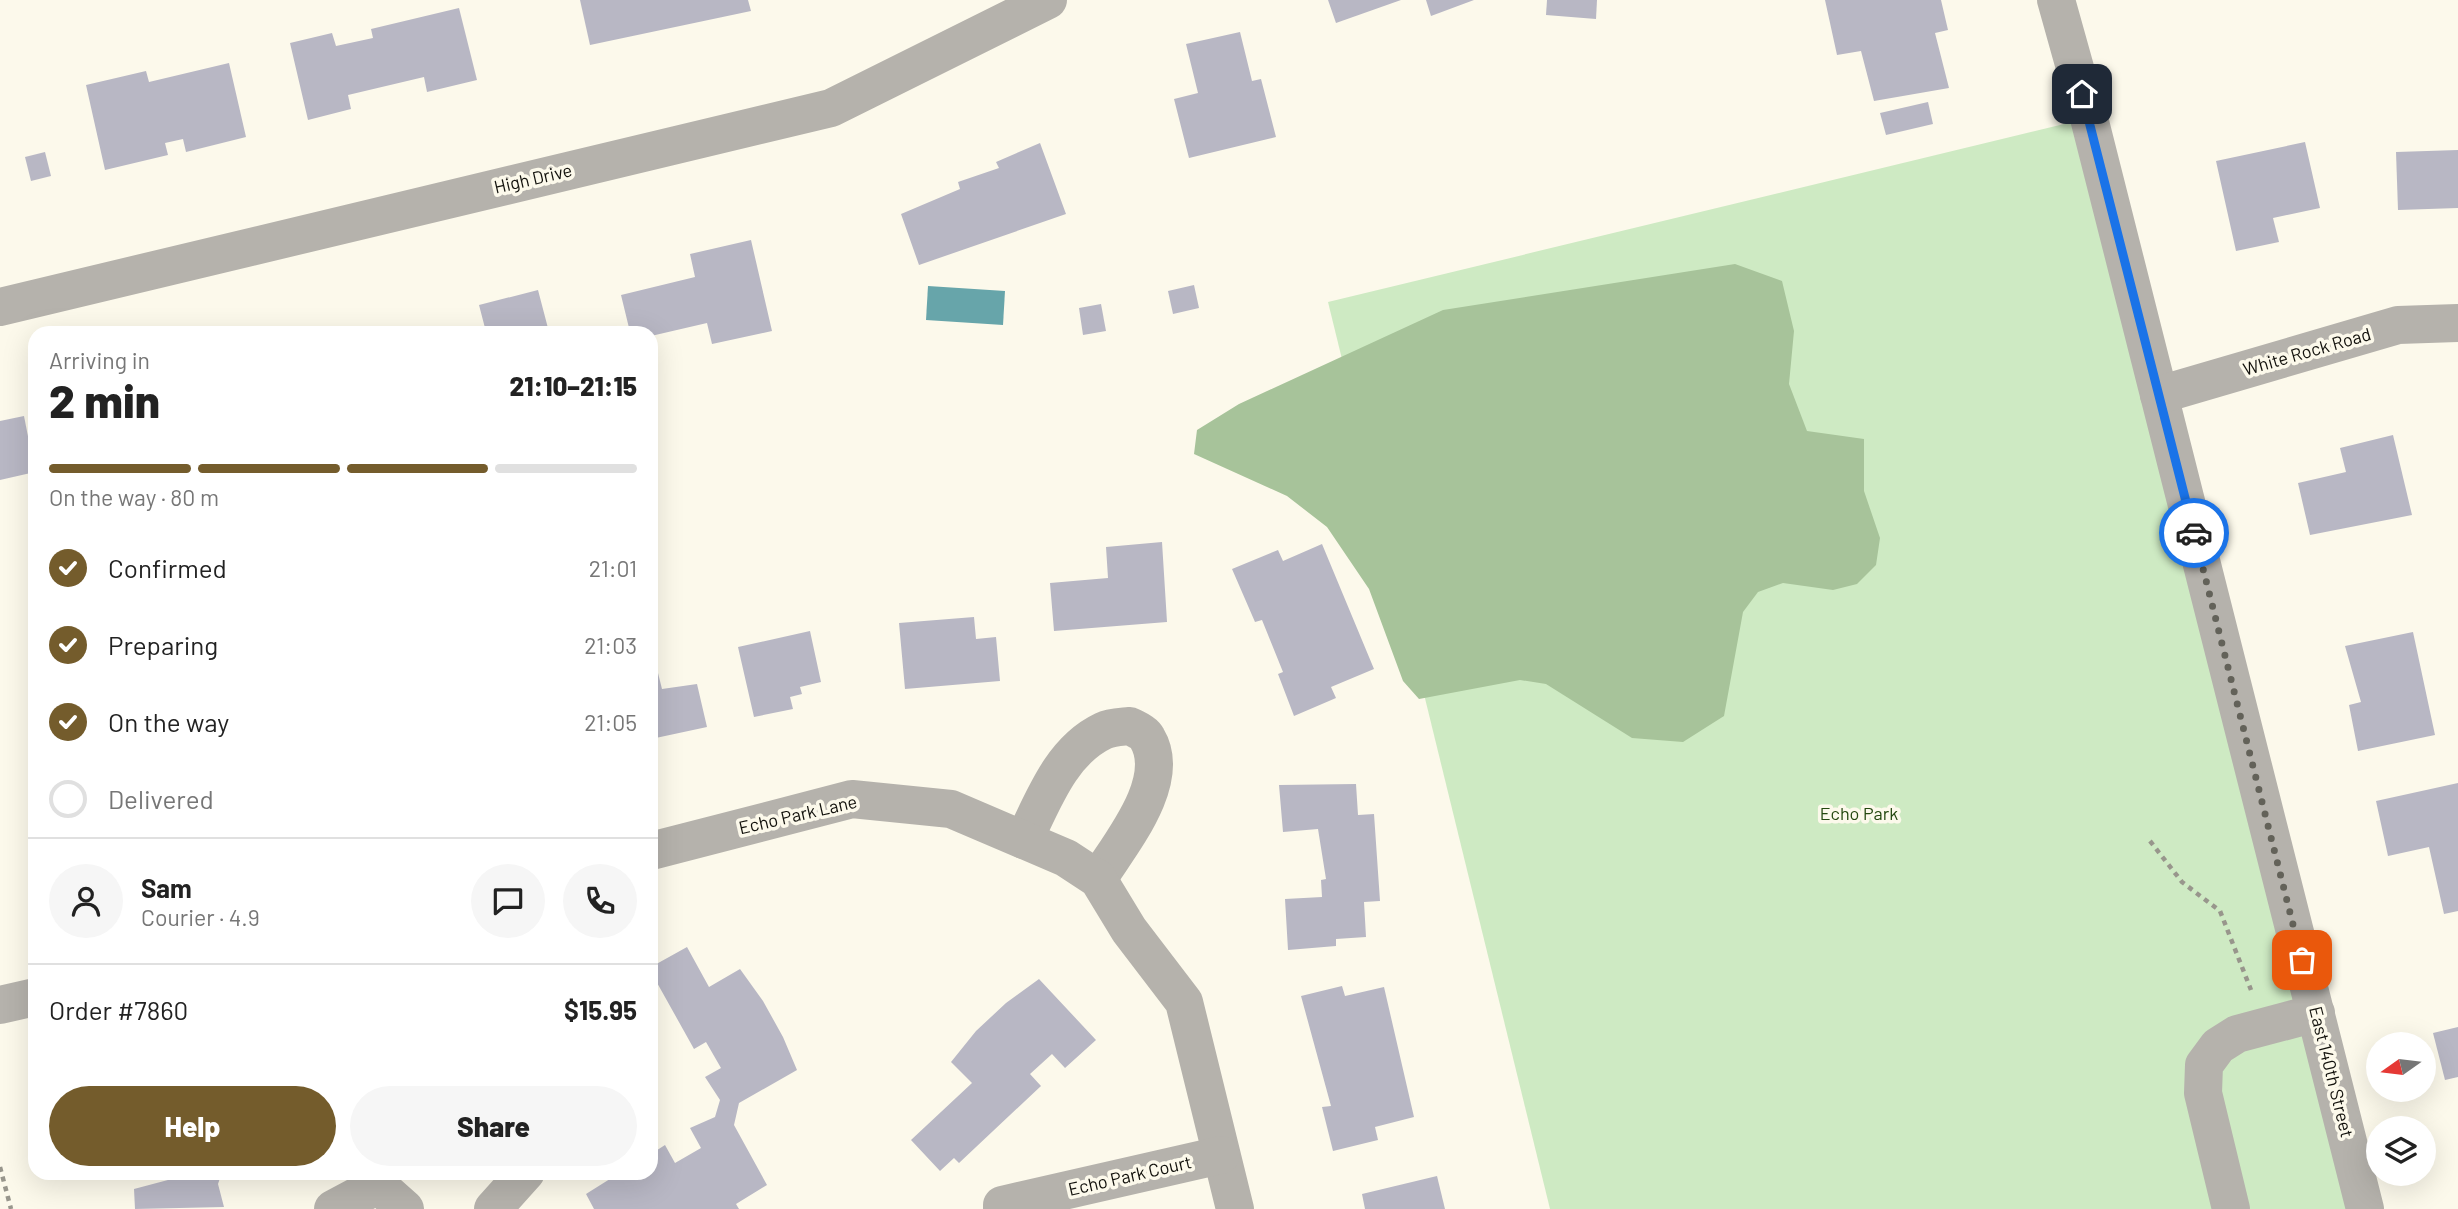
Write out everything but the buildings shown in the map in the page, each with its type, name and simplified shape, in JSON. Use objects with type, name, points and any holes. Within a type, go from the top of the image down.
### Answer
[{"type":"street","name":"High Drive","points":[[0,307],[831,108],[1048,0]]},
{"type":"street","name":"East 140th Street","points":[[2056,0],[2365,1209]]},
{"type":"street","name":"White Rock Road","points":[[2159,395],[2398,325],[2458,323]]},
{"type":"street","points":[[1024,840],[1066,762],[1084,742],[1105,729],[1130,726],[1146,736],[1155,759],[1146,803],[1098,879]]},
{"type":"street","name":"Echo Park Lane","points":[[658,850],[852,799],[951,809],[1066,858],[1098,879],[1129,930],[1184,1002],[1235,1209]]},
{"type":"street","points":[[0,1005],[28,999]]},
{"type":"street","points":[[2231,1209],[2203,1093],[2204,1065],[2218,1046],[2237,1034],[2316,1013]]},
{"type":"street","name":"Echo Park Court","points":[[1002,1209],[1002,1205],[1222,1155]]},
{"type":"street","points":[[493,1209],[519,1180]]},
{"type":"street","points":[[333,1209],[379,1185],[405,1209]]},
{"type":"path","points":[[2150,841],[2182,882],[2220,911],[2256,1000]]},
{"type":"path","points":[[0,1167],[11,1209]]},
{"type":"green space","name":"Echo Park","points":[[2089,118],[2365,1209],[1550,1209],[1328,302]]},
{"type":"green space","points":[[1735,264],[1782,281],[1794,331],[1789,384],[1807,431],[1864,439],[1864,491],[1880,538],[1876,565],[1857,584],[1833,590],[1783,583],[1758,592],[1743,612],[1724,716],[1683,742],[1632,738],[1546,684],[1520,680],[1419,699],[1403,681],[1369,589],[1327,527],[1287,496],[1194,454],[1197,430],[1239,404],[1443,310]]},
{"type":"water","points":[[928,286],[1005,291],[1003,325],[926,320]]},
{"type":"way so far","points":[[2194,533],[2302,960]]},
{"type":"route","points":[[2082,94],[2194,533]]}]
